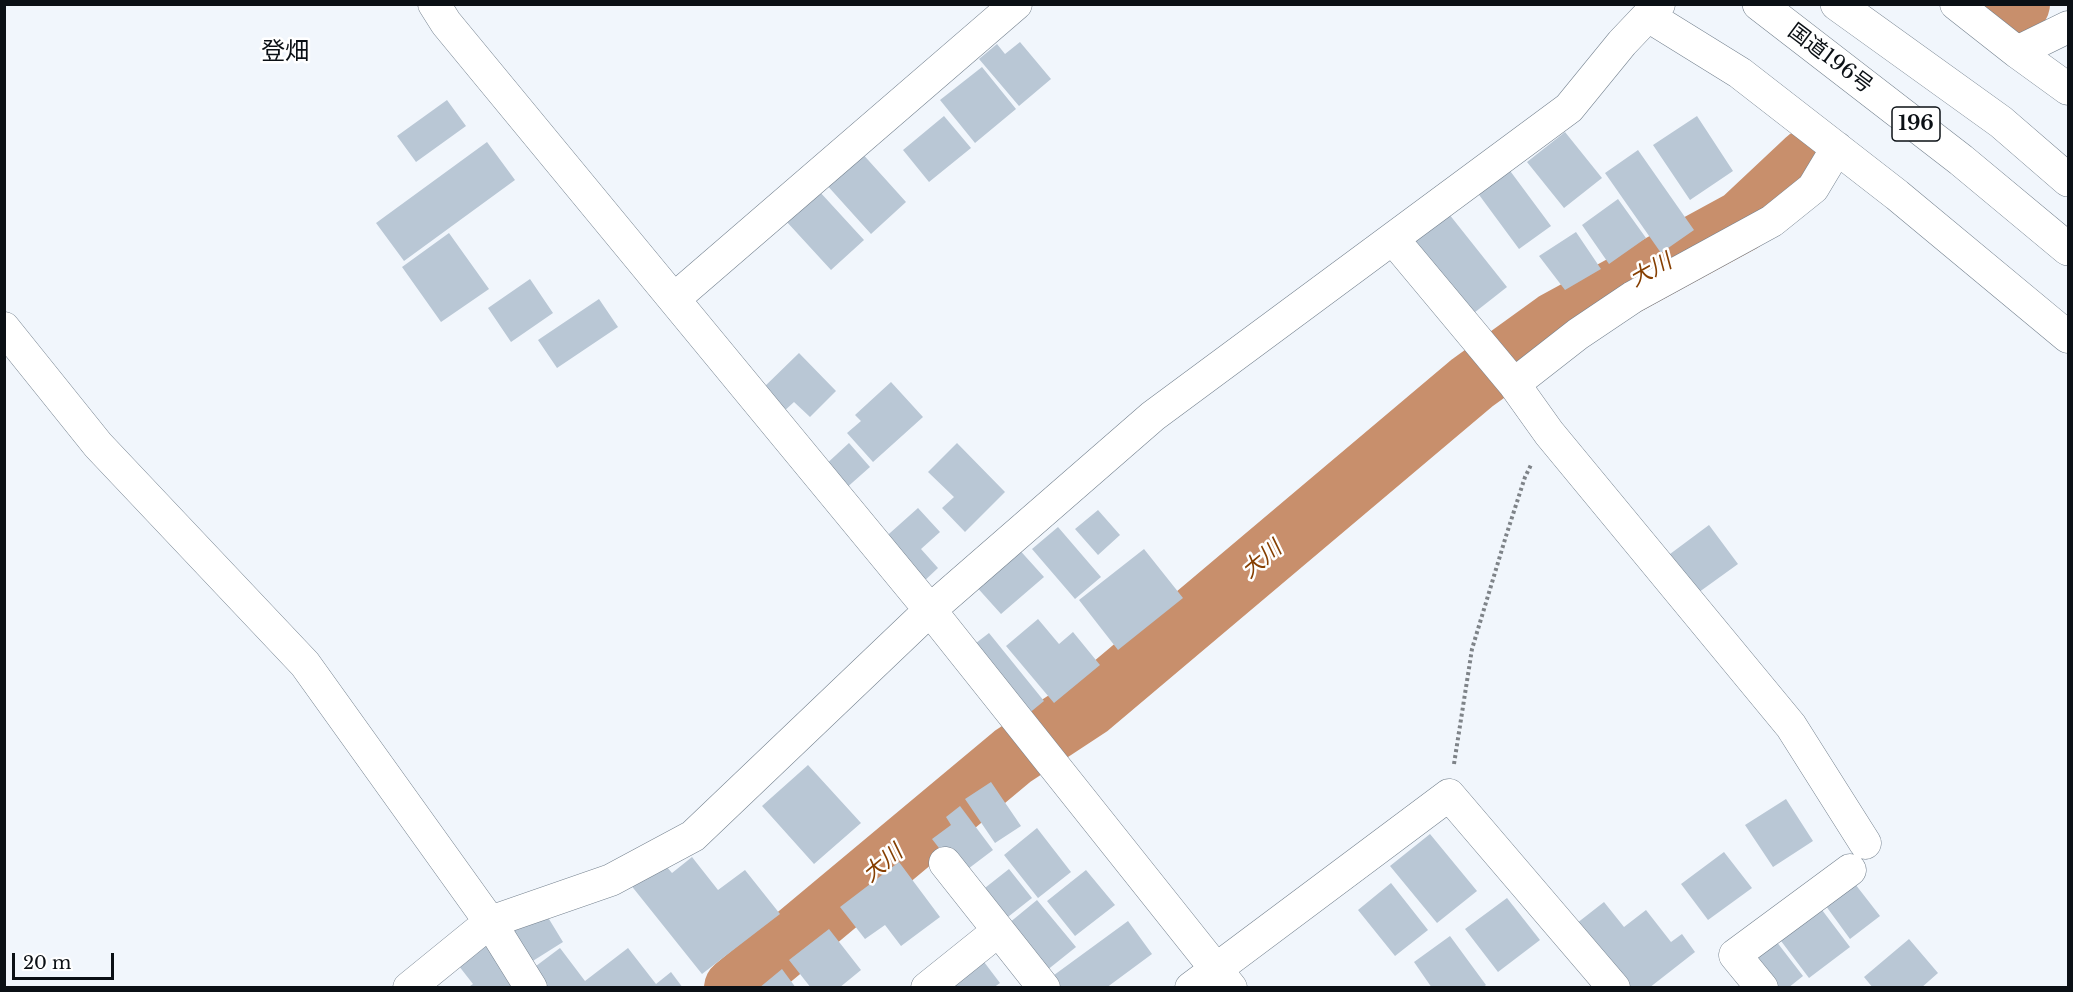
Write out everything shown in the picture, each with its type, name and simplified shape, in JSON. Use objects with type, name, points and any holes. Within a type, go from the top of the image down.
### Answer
[{"type":"highway","name":"国道196号","points":[[1759,4],[1961,160],[2068,249]]},
{"type":"highway","name":"196","points":[[1837,4],[2001,122],[2068,180]]},
{"type":"street","points":[[434,4],[446,22],[930,610],[1223,978]]},
{"type":"street","points":[[674,298],[1016,4]]},
{"type":"street","points":[[1956,4],[2068,89]]},
{"type":"street","points":[[409,987],[490,922],[611,880],[693,836],[930,610],[1153,416],[1569,108],[1622,43],[1653,10],[1740,73],[1906,202],[2068,337]]},
{"type":"street","points":[[2017,52],[2068,27]]},
{"type":"street","points":[[1514,384],[1578,334],[1633,297],[1773,220],[1813,188],[1837,148]]},
{"type":"street","points":[[1393,239],[1514,384],[1549,433],[1791,726],[1865,843]]},
{"type":"street","points":[[4,328],[98,445],[305,664],[490,922],[531,987]]},
{"type":"street","points":[[1191,987],[1223,978],[1449,795],[1614,987]]},
{"type":"street","points":[[945,863],[1044,987]]},
{"type":"street","points":[[1762,987],[1735,955],[1850,870]]},
{"type":"street","points":[[927,987],[998,930]]},
{"type":"path","points":[[1449,795],[1472,649],[1525,477],[1549,433]]},
{"type":"building","points":[[1020,42],[1051,79],[1019,106],[979,59],[997,44],[1005,54]]},
{"type":"building","points":[[982,67],[1016,109],[975,143],[940,100]]},
{"type":"building","points":[[447,100],[466,126],[416,162],[397,136]]},
{"type":"building","points":[[944,116],[971,148],[929,182],[903,150]]},
{"type":"building","points":[[1697,116],[1733,171],[1690,200],[1653,145]]},
{"type":"building","points":[[1565,132],[1602,178],[1564,208],[1527,162]]},
{"type":"building","points":[[487,142],[515,180],[404,261],[376,223]]},
{"type":"building","points":[[1638,150],[1694,230],[1661,253],[1605,173]]},
{"type":"building","points":[[860,151],[906,202],[871,234],[825,183]]},
{"type":"building","points":[[1505,164],[1551,226],[1519,249],[1474,188]]},
{"type":"building","points":[[819,191],[864,240],[831,270],[786,221]]},
{"type":"building","points":[[1618,199],[1646,238],[1609,264],[1582,225]]},
{"type":"building","points":[[1445,209],[1507,287],[1465,320],[1404,242]]},
{"type":"building","points":[[1576,232],[1601,269],[1565,290],[1539,256]]},
{"type":"building","points":[[449,233],[489,289],[441,322],[402,267]]},
{"type":"building","points":[[530,279],[553,313],[511,342],[488,308]]},
{"type":"building","points":[[599,299],[618,327],[557,368],[538,340]]},
{"type":"building","points":[[799,353],[836,391],[810,417],[794,402],[782,413],[760,391]]},
{"type":"building","points":[[891,382],[923,417],[873,462],[847,433],[861,421],[855,415]]},
{"type":"building","points":[[849,443],[870,467],[844,490],[823,467]]},
{"type":"building","points":[[957,443],[1005,492],[965,532],[942,508],[954,497],[928,472]]},
{"type":"building","points":[[918,508],[940,532],[921,549],[938,568],[921,584],[881,541]]},
{"type":"building","points":[[1098,510],[1120,535],[1098,555],[1075,529]]},
{"type":"building","points":[[1709,525],[1738,564],[1695,595],[1666,557]]},
{"type":"building","points":[[1058,527],[1101,577],[1075,599],[1032,549]]},
{"type":"building","points":[[1016,546],[1044,577],[1001,614],[974,584]]},
{"type":"building","points":[[1144,549],[1183,598],[1118,650],[1079,600]]},
{"type":"building","points":[[1038,619],[1059,644],[1073,632],[1100,665],[1054,703],[1006,646]]},
{"type":"building","points":[[989,633],[1044,701],[1022,719],[967,650]]},
{"type":"building","points":[[808,765],[861,823],[814,864],[762,806]]},
{"type":"building","points":[[991,782],[1021,826],[995,843],[965,799]]},
{"type":"building","points":[[1786,799],[1813,841],[1773,867],[1745,825]]},
{"type":"building","points":[[960,806],[993,850],[960,875],[932,839],[951,825],[946,817]]},
{"type":"building","points":[[1037,828],[1071,872],[1038,898],[1004,855]]},
{"type":"building","points":[[1430,834],[1477,891],[1437,923],[1390,866]]},
{"type":"building","points":[[1724,852],[1752,888],[1708,920],[1681,884]]},
{"type":"building","points":[[692,857],[718,890],[745,870],[780,914],[702,974],[630,884],[661,860],[672,873]]},
{"type":"building","points":[[899,862],[940,917],[901,946],[885,925],[865,939],[840,907]]},
{"type":"building","points":[[1009,869],[1032,898],[999,924],[976,895]]},
{"type":"building","points":[[1086,870],[1115,905],[1075,936],[1047,901]]},
{"type":"building","points":[[1852,880],[1880,916],[1850,939],[1823,902]]},
{"type":"building","points":[[1391,883],[1428,930],[1395,956],[1358,910]]},
{"type":"building","points":[[1507,898],[1540,940],[1498,972],[1465,929]]},
{"type":"building","points":[[1037,900],[1076,947],[1041,975],[1003,928]]},
{"type":"building","points":[[1604,902],[1624,927],[1646,910],[1671,942],[1682,934],[1695,952],[1649,988],[1620,988],[1572,927]]},
{"type":"building","points":[[541,906],[563,942],[528,964],[506,928]]},
{"type":"building","points":[[1819,906],[1850,947],[1809,978],[1778,937]]},
{"type":"building","points":[[1128,921],[1152,954],[1106,988],[1057,988],[1050,978]]},
{"type":"building","points":[[829,929],[861,970],[839,988],[811,988],[789,960]]},
{"type":"building","points":[[487,936],[517,988],[467,988],[473,984],[455,961]]},
{"type":"building","points":[[1450,936],[1486,985],[1482,988],[1432,988],[1414,962]]},
{"type":"building","points":[[1909,939],[1938,973],[1921,988],[1873,988],[1864,977]]},
{"type":"building","points":[[1776,941],[1803,976],[1788,988],[1767,988],[1748,963]]},
{"type":"building","points":[[560,948],[585,981],[628,948],[656,984],[671,972],[683,988],[539,988],[528,972]]},
{"type":"building","points":[[978,954],[1000,983],[993,988],[945,988]]},
{"type":"building","points":[[782,969],[796,988],[759,988]]},
{"type":"waterway","name":"大川","points":[[2008,12],[2019,4]]},
{"type":"waterway","name":"大川","points":[[735,988],[1013,756],[1089,706],[1472,383],[1555,323],[1742,221],[1807,160]]},
{"type":"district","name":"登畑","points":[[285,52]]}]
